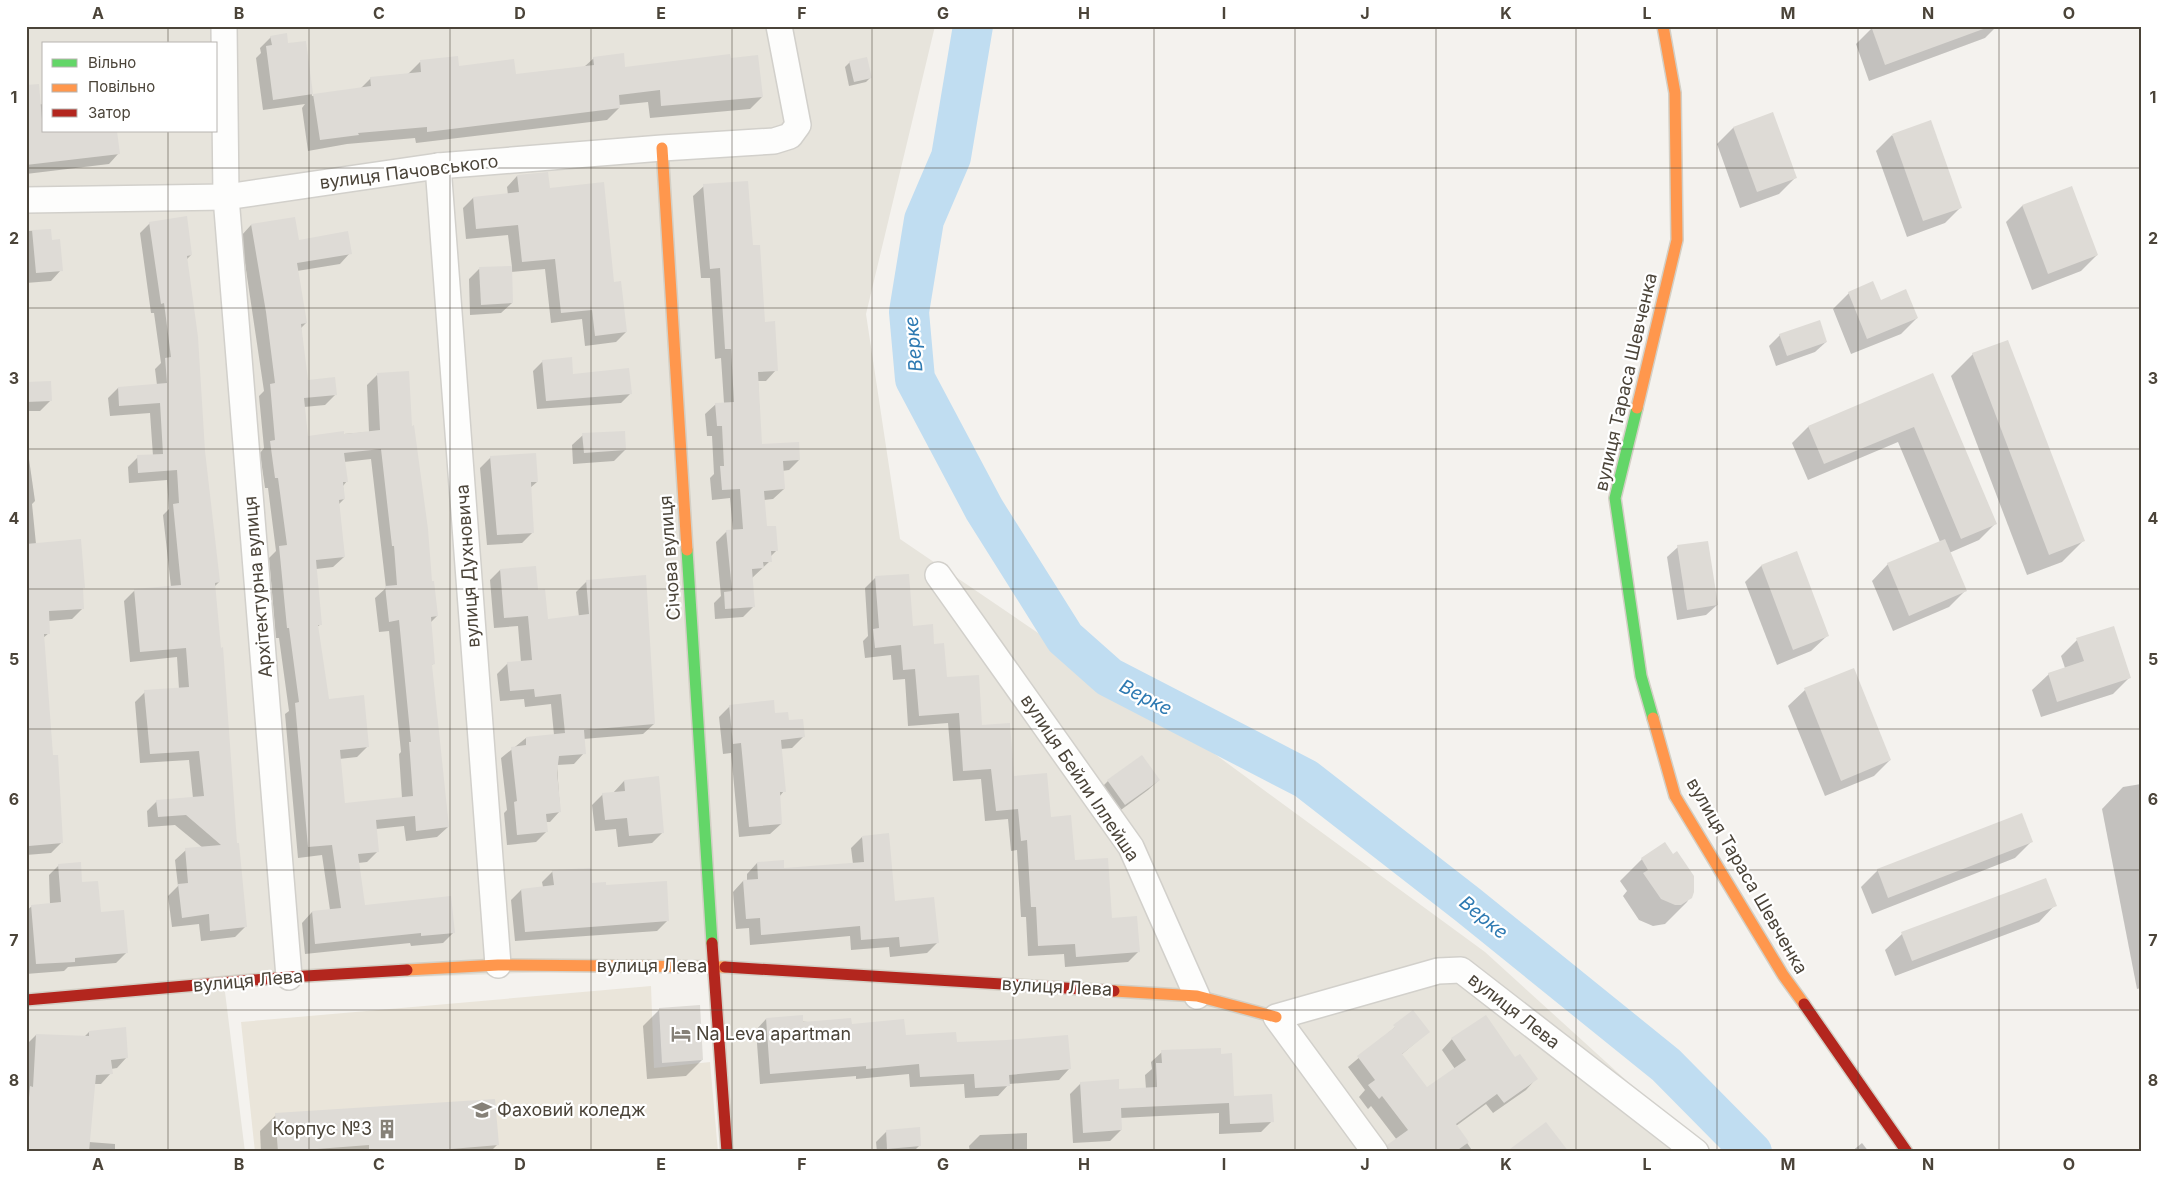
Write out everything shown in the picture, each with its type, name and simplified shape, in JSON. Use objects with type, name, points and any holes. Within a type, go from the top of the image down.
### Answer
[{"type":"street","name":"Архітектурна вулиця","points":[[224,26],[226,197],[289,977]]},
{"type":"street","name":"вулиця Пачовського","points":[[26,200],[226,197],[438,166],[774,141],[790,136],[798,125],[779,26]]},
{"type":"street","name":"вулиця Тараса Шевченка","points":[[1663,26],[1675,93],[1677,240],[1615,498],[1641,676],[1675,796],[1783,975],[1907,1152]]},
{"type":"street","name":"Січова вулиця","points":[[662,148],[713,966],[727,1152]]},
{"type":"street","name":"вулиця Духновича","points":[[438,166],[498,966]]},
{"type":"street","name":"вулиця Бейли Іллейша","points":[[938,575],[1131,847],[1197,996]]},
{"type":"street","name":"вулиця Лева","points":[[26,1000],[289,977],[498,966],[713,966],[1197,996],[1276,1017],[1438,971],[1461,970],[1696,1152]]},
{"type":"street","points":[[1276,1017],[1375,1152]]},
{"type":"shaded area","points":[[26,26],[935,26],[866,314],[900,539],[1197,741],[1485,952],[1705,1152],[727,1152],[713,966],[224,984],[245,1152],[26,1152]]},
{"type":"shaded area","name":"Фаховий коледж","points":[[651,986],[654,1068],[710,1062],[718,1152],[255,1152],[241,1022]]},
{"type":"building","points":[[1871,26],[1986,26],[1986,28],[1885,65]]},
{"type":"building","points":[[287,33],[288,43],[306,41],[313,94],[273,100],[266,46],[272,45],[270,36]]},
{"type":"building","points":[[624,53],[625,67],[730,54],[731,58],[758,55],[763,97],[661,106],[660,90],[619,95],[620,108],[427,132],[427,127],[358,133],[359,135],[320,140],[313,94],[371,86],[370,77],[421,72],[420,60],[458,56],[459,66],[514,59],[516,74],[594,65],[593,57]]},
{"type":"building","points":[[867,57],[872,78],[854,82],[849,61]]},
{"type":"building","points":[[39,84],[42,132],[117,132],[120,154],[26,165],[26,85]]},
{"type":"building","points":[[1773,112],[1797,178],[1757,192],[1733,127]]},
{"type":"building","points":[[1931,120],[1962,208],[1923,221],[1892,134]]},
{"type":"building","points":[[548,172],[550,188],[604,182],[614,282],[621,281],[627,332],[595,336],[592,310],[561,313],[555,259],[522,262],[518,225],[476,229],[473,197],[519,192],[517,175]]},
{"type":"building","points":[[748,181],[753,245],[760,245],[765,322],[775,321],[778,371],[758,372],[762,444],[799,442],[800,460],[783,461],[785,489],[764,491],[767,526],[776,526],[778,551],[771,551],[772,562],[763,562],[764,568],[752,569],[755,607],[725,609],[724,592],[732,591],[726,530],[743,529],[740,489],[722,490],[720,466],[724,466],[722,426],[717,426],[715,403],[734,402],[731,349],[725,349],[720,268],[710,269],[703,184]]},
{"type":"building","points":[[2072,186],[2098,255],[2048,274],[2022,205]]},
{"type":"building","points":[[187,216],[192,255],[187,256],[198,337],[205,451],[220,582],[215,583],[221,648],[223,647],[237,843],[239,843],[247,927],[210,931],[209,914],[182,918],[178,884],[188,883],[185,848],[221,845],[186,815],[158,817],[156,800],[204,796],[199,751],[150,754],[144,690],[189,687],[186,648],[140,652],[134,589],[181,585],[173,504],[179,503],[177,470],[138,473],[137,455],[163,454],[160,403],[119,406],[118,387],[167,383],[165,358],[171,357],[164,303],[161,304],[149,222]]},
{"type":"building","points":[[295,217],[299,240],[348,231],[352,254],[297,263],[307,323],[301,324],[308,380],[335,377],[337,395],[304,398],[308,436],[344,431],[344,434],[380,430],[377,373],[409,371],[412,426],[414,425],[428,529],[432,581],[434,581],[438,616],[431,617],[435,664],[432,665],[449,827],[416,831],[415,816],[376,820],[379,852],[358,854],[365,905],[451,896],[455,933],[421,936],[421,933],[315,944],[312,911],[341,908],[332,845],[308,847],[295,703],[299,702],[289,628],[287,628],[279,546],[287,545],[278,478],[275,478],[270,441],[275,440],[270,384],[275,383],[266,312],[251,224]],"holes":[[[381,449],[392,546],[394,546],[397,585],[385,586],[389,622],[399,620],[411,742],[409,742],[413,796],[345,803],[340,750],[369,747],[364,695],[329,699],[318,625],[322,625],[316,560],[345,557],[339,500],[345,499],[343,482],[348,482],[344,453]]]},
{"type":"building","points":[[51,229],[52,240],[60,239],[63,271],[36,273],[32,230]]},
{"type":"building","points":[[512,266],[513,303],[481,305],[479,267]]},
{"type":"building","points":[[1873,281],[1881,300],[1906,289],[1918,318],[1867,339],[1848,292]]},
{"type":"building","points":[[1820,320],[1827,342],[1787,356],[1779,334]]},
{"type":"building","points":[[2008,340],[2085,541],[2049,555],[1972,353]]},
{"type":"building","points":[[572,357],[573,374],[629,368],[632,394],[546,401],[542,360]]},
{"type":"building","points":[[1933,373],[1997,524],[1961,539],[1914,427],[1824,464],[1808,426]]},
{"type":"building","points":[[51,381],[52,401],[26,402],[26,382]]},
{"type":"building","points":[[625,431],[626,450],[584,453],[582,433]]},
{"type":"building","points":[[536,453],[538,482],[531,482],[534,533],[497,535],[490,456]]},
{"type":"building","points":[[81,539],[85,588],[83,588],[84,609],[49,611],[50,634],[44,634],[53,755],[58,755],[63,843],[29,846],[26,815],[26,544]]},
{"type":"building","points":[[1945,539],[1967,591],[1909,616],[1887,563]]},
{"type":"building","points":[[1708,541],[1718,605],[1687,610],[1677,545]]},
{"type":"building","points":[[1797,551],[1829,636],[1793,650],[1761,565]]},
{"type":"building","points":[[536,566],[538,590],[545,589],[548,619],[589,614],[586,580],[646,575],[655,724],[584,730],[586,754],[559,756],[557,772],[561,812],[546,814],[548,832],[517,835],[514,802],[517,801],[511,747],[526,745],[526,737],[565,733],[561,694],[535,697],[534,689],[510,691],[507,662],[532,660],[528,616],[504,618],[500,569]]},
{"type":"building","points":[[909,574],[913,626],[933,624],[934,644],[944,643],[947,677],[979,675],[982,725],[1010,723],[1014,776],[1047,773],[1051,817],[1071,815],[1075,860],[1108,858],[1112,918],[1137,916],[1140,952],[1076,957],[1075,944],[1038,946],[1036,907],[1031,907],[1027,840],[1021,841],[1018,809],[996,811],[991,769],[963,771],[959,713],[919,716],[915,669],[903,670],[901,645],[875,648],[873,629],[879,628],[875,576]]},
{"type":"building","points":[[2114,626],[2131,678],[2057,702],[2048,673],[2084,661],[2076,638]]},
{"type":"building","points":[[1854,668],[1891,760],[1841,781],[1804,688]]},
{"type":"building","points":[[774,700],[775,713],[788,712],[789,720],[803,719],[805,737],[781,740],[786,792],[780,792],[782,824],[749,827],[741,743],[733,744],[729,705]]},
{"type":"building","points":[[1142,755],[1160,780],[1125,805],[1107,780]]},
{"type":"building","points":[[659,776],[664,833],[629,836],[627,818],[605,820],[602,793],[625,791],[624,780]]},
{"type":"building","points":[[2022,813],[2033,842],[1888,898],[1877,869]]},
{"type":"building","points":[[889,833],[895,901],[934,897],[939,943],[900,947],[899,937],[861,940],[860,926],[761,935],[760,918],[746,919],[743,880],[758,879],[757,862],[784,860],[784,868],[864,862],[862,836]]},
{"type":"building","points":[[1665,842],[1673,854],[1677,851],[1694,876],[1692,898],[1681,905],[1675,905],[1661,899],[1643,873],[1648,870],[1641,858]]},
{"type":"building","points":[[81,862],[82,882],[98,881],[101,912],[124,910],[128,953],[75,958],[75,962],[36,964],[31,905],[61,902],[58,864]]},
{"type":"building","points":[[591,868],[592,883],[606,882],[606,885],[667,881],[669,921],[525,932],[521,889],[554,885],[552,870]]},
{"type":"building","points":[[2046,878],[2057,906],[1912,961],[1901,932]]},
{"type":"building","name":"Na Leva apartman","points":[[700,1005],[703,1060],[662,1063],[659,1008]]},
{"type":"building","points":[[1413,1010],[1430,1032],[1402,1054],[1427,1087],[1466,1060],[1451,1038],[1486,1015],[1515,1057],[1520,1054],[1538,1079],[1504,1103],[1497,1094],[1456,1124],[1469,1142],[1455,1152],[1389,1152],[1387,1145],[1408,1130],[1382,1096],[1379,1099],[1368,1085],[1375,1080],[1357,1056],[1395,1027],[1393,1025]]},
{"type":"building","points":[[803,1015],[803,1022],[851,1018],[852,1024],[904,1019],[906,1035],[956,1032],[957,1042],[1068,1035],[1071,1069],[1009,1075],[1010,1086],[975,1088],[974,1074],[920,1077],[919,1064],[866,1069],[866,1066],[770,1074],[766,1018]]},
{"type":"building","points":[[126,1027],[128,1058],[111,1060],[113,1074],[96,1075],[89,1152],[27,1152],[29,1120],[27,1120],[30,1086],[33,1087],[36,1034],[89,1036],[89,1031]]},
{"type":"building","points":[[1221,1048],[1221,1054],[1232,1053],[1234,1096],[1272,1094],[1274,1122],[1230,1124],[1229,1103],[1121,1108],[1122,1130],[1083,1133],[1080,1082],[1119,1079],[1119,1089],[1157,1087],[1156,1063],[1162,1063],[1161,1050]]},
{"type":"building","name":"Корпус №3","points":[[495,1099],[499,1145],[415,1152],[369,1152],[369,1145],[278,1152],[275,1113]]},
{"type":"building","points":[[1546,1122],[1569,1152],[1506,1152]]},
{"type":"building","points":[[920,1127],[921,1146],[887,1149],[886,1130]]},
{"type":"waterway","name":"Верке","points":[[973,26],[951,157],[924,220],[909,312],[915,379],[984,509],[1065,638],[1109,677],[1306,779],[1468,905],[1666,1065],[1752,1152]]},
{"type":"traffic: fast","points":[[1637,408],[1615,498],[1641,676],[1653,718]]},
{"type":"traffic: fast","points":[[687,550],[712,943]]},
{"type":"traffic: slow","points":[[1637,408],[1677,240],[1675,93],[1663,26]]},
{"type":"traffic: slow","points":[[662,148],[687,550]]},
{"type":"traffic: slow","points":[[1653,718],[1675,796],[1783,975],[1804,1004]]},
{"type":"traffic: slow","points":[[407,970],[498,965],[725,967]]},
{"type":"traffic: slow","points":[[1114,991],[1197,996],[1276,1017]]},
{"type":"traffic: jam","points":[[712,943],[727,1152]]},
{"type":"traffic: jam","points":[[725,967],[1114,991]]},
{"type":"traffic: jam","points":[[26,1000],[289,977],[407,970]]},
{"type":"traffic: jam","points":[[1804,1004],[1907,1152]]},
{"type":"place","name":"Na Leva apartman","points":[[681,1034]]},
{"type":"place","name":"Фаховий коледж","points":[[482,1110]]},
{"type":"place","name":"Корпус №3","points":[[387,1129]]}]
